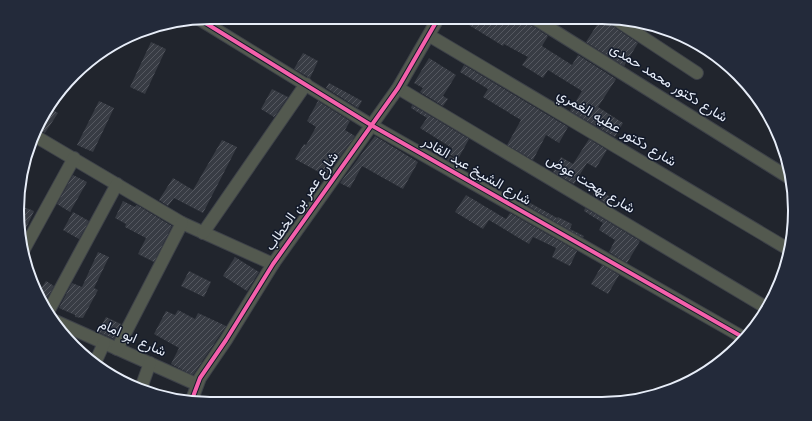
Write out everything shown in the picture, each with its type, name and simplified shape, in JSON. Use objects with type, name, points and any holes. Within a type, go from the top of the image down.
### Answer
[{"type":"street","name":"شارع الشيخ عبد القادر","points":[[207,24],[371,124],[740,335]]},
{"type":"street","name":"شارع عمر بن الخطاب","points":[[193,396],[196,384],[226,340],[273,264],[398,88],[436,24]]},
{"type":"street","name":"شارع دكتور محمد حمدى","points":[[543,24],[784,175]]},
{"type":"street","points":[[625,26],[696,73]]},
{"type":"street","name":"شارع دكتور عطيه الغمري","points":[[430,36],[784,246]]},
{"type":"street","points":[[203,232],[306,84]]},
{"type":"street","name":"شارع بهجت عوض","points":[[398,88],[762,305]]},
{"type":"street","points":[[38,138],[182,223],[273,264]]},
{"type":"street","points":[[27,243],[74,158]]},
{"type":"street","points":[[51,307],[117,184]]},
{"type":"street","points":[[117,349],[182,223]]},
{"type":"street","name":"شارع ابو امام","points":[[64,326],[196,384]]},
{"type":"street","points":[[98,359],[104,343]]},
{"type":"street","points":[[142,384],[150,363]]},
{"type":"building","points":[[467,24],[530,24],[548,36],[542,46],[572,65],[578,55],[616,79],[598,107],[623,123],[615,137],[570,111],[582,91],[548,70],[543,78],[522,65],[528,57],[504,44],[503,46]]},
{"type":"building","points":[[598,24],[610,24],[638,43],[624,66],[586,42]]},
{"type":"building","points":[[151,42],[166,49],[145,94],[130,87]]},
{"type":"building","points":[[303,53],[318,61],[310,78],[294,69]]},
{"type":"building","points":[[429,58],[456,75],[443,96],[448,99],[443,106],[420,92],[423,88],[414,83]]},
{"type":"building","points":[[464,65],[568,127],[559,143],[546,135],[533,160],[507,145],[521,120],[483,97],[488,89],[460,72]]},
{"type":"building","points":[[329,83],[362,101],[358,108],[326,88]]},
{"type":"building","points":[[272,89],[288,97],[274,117],[261,109]]},
{"type":"building","points":[[99,101],[114,108],[93,152],[77,145]]},
{"type":"building","points":[[318,101],[350,121],[345,130],[355,136],[326,176],[295,159],[304,144],[306,145],[316,127],[307,121]]},
{"type":"building","points":[[412,105],[469,139],[458,159],[449,154],[452,148],[420,128],[427,118],[411,108]]},
{"type":"building","points":[[53,110],[58,113],[45,133],[42,131]]},
{"type":"building","points":[[375,136],[418,162],[403,189],[362,166],[350,188],[340,183]]},
{"type":"building","points":[[589,139],[607,150],[596,168],[587,163],[574,184],[553,172],[561,157],[573,164]]},
{"type":"building","points":[[222,140],[237,147],[203,213],[174,198],[168,206],[159,200],[173,178],[193,190]]},
{"type":"building","points":[[450,156],[468,166],[466,170],[447,160]]},
{"type":"building","points":[[73,175],[87,182],[70,212],[57,204]]},
{"type":"building","points":[[597,189],[614,199],[610,206],[593,195]]},
{"type":"building","points":[[466,195],[506,219],[510,213],[577,251],[570,266],[552,257],[556,248],[533,237],[529,244],[489,220],[483,229],[455,212]]},
{"type":"building","points":[[525,200],[557,218],[558,217],[572,224],[570,229],[584,236],[583,238],[523,203]]},
{"type":"building","points":[[123,201],[135,207],[137,205],[172,226],[154,262],[138,254],[146,238],[125,227],[126,224],[115,218]]},
{"type":"building","points":[[24,207],[34,211],[25,230]]},
{"type":"building","points":[[585,208],[640,241],[627,263],[609,252],[615,240],[599,230],[603,223],[584,211]]},
{"type":"building","points":[[73,212],[89,221],[79,239],[63,230]]},
{"type":"building","points":[[98,252],[109,257],[94,288],[98,290],[83,318],[75,317],[75,315],[59,308],[72,283],[82,287]]},
{"type":"building","points":[[235,257],[259,272],[247,291],[223,276]]},
{"type":"building","points":[[602,265],[619,275],[608,294],[591,284]]},
{"type":"building","points":[[189,271],[211,282],[204,297],[181,286]]},
{"type":"building","points":[[46,281],[54,286],[46,299],[39,284],[42,287]]},
{"type":"building","points":[[178,310],[195,319],[198,313],[226,326],[193,375],[171,364],[179,348],[154,334],[166,311],[175,315]]},
{"type":"building","points":[[106,317],[121,324],[114,339],[98,332]]},
{"type":"cycle path","points":[[207,24],[371,125],[740,335]]},
{"type":"cycle path","points":[[193,396],[200,378],[226,340],[273,264],[398,88],[435,24]]}]
